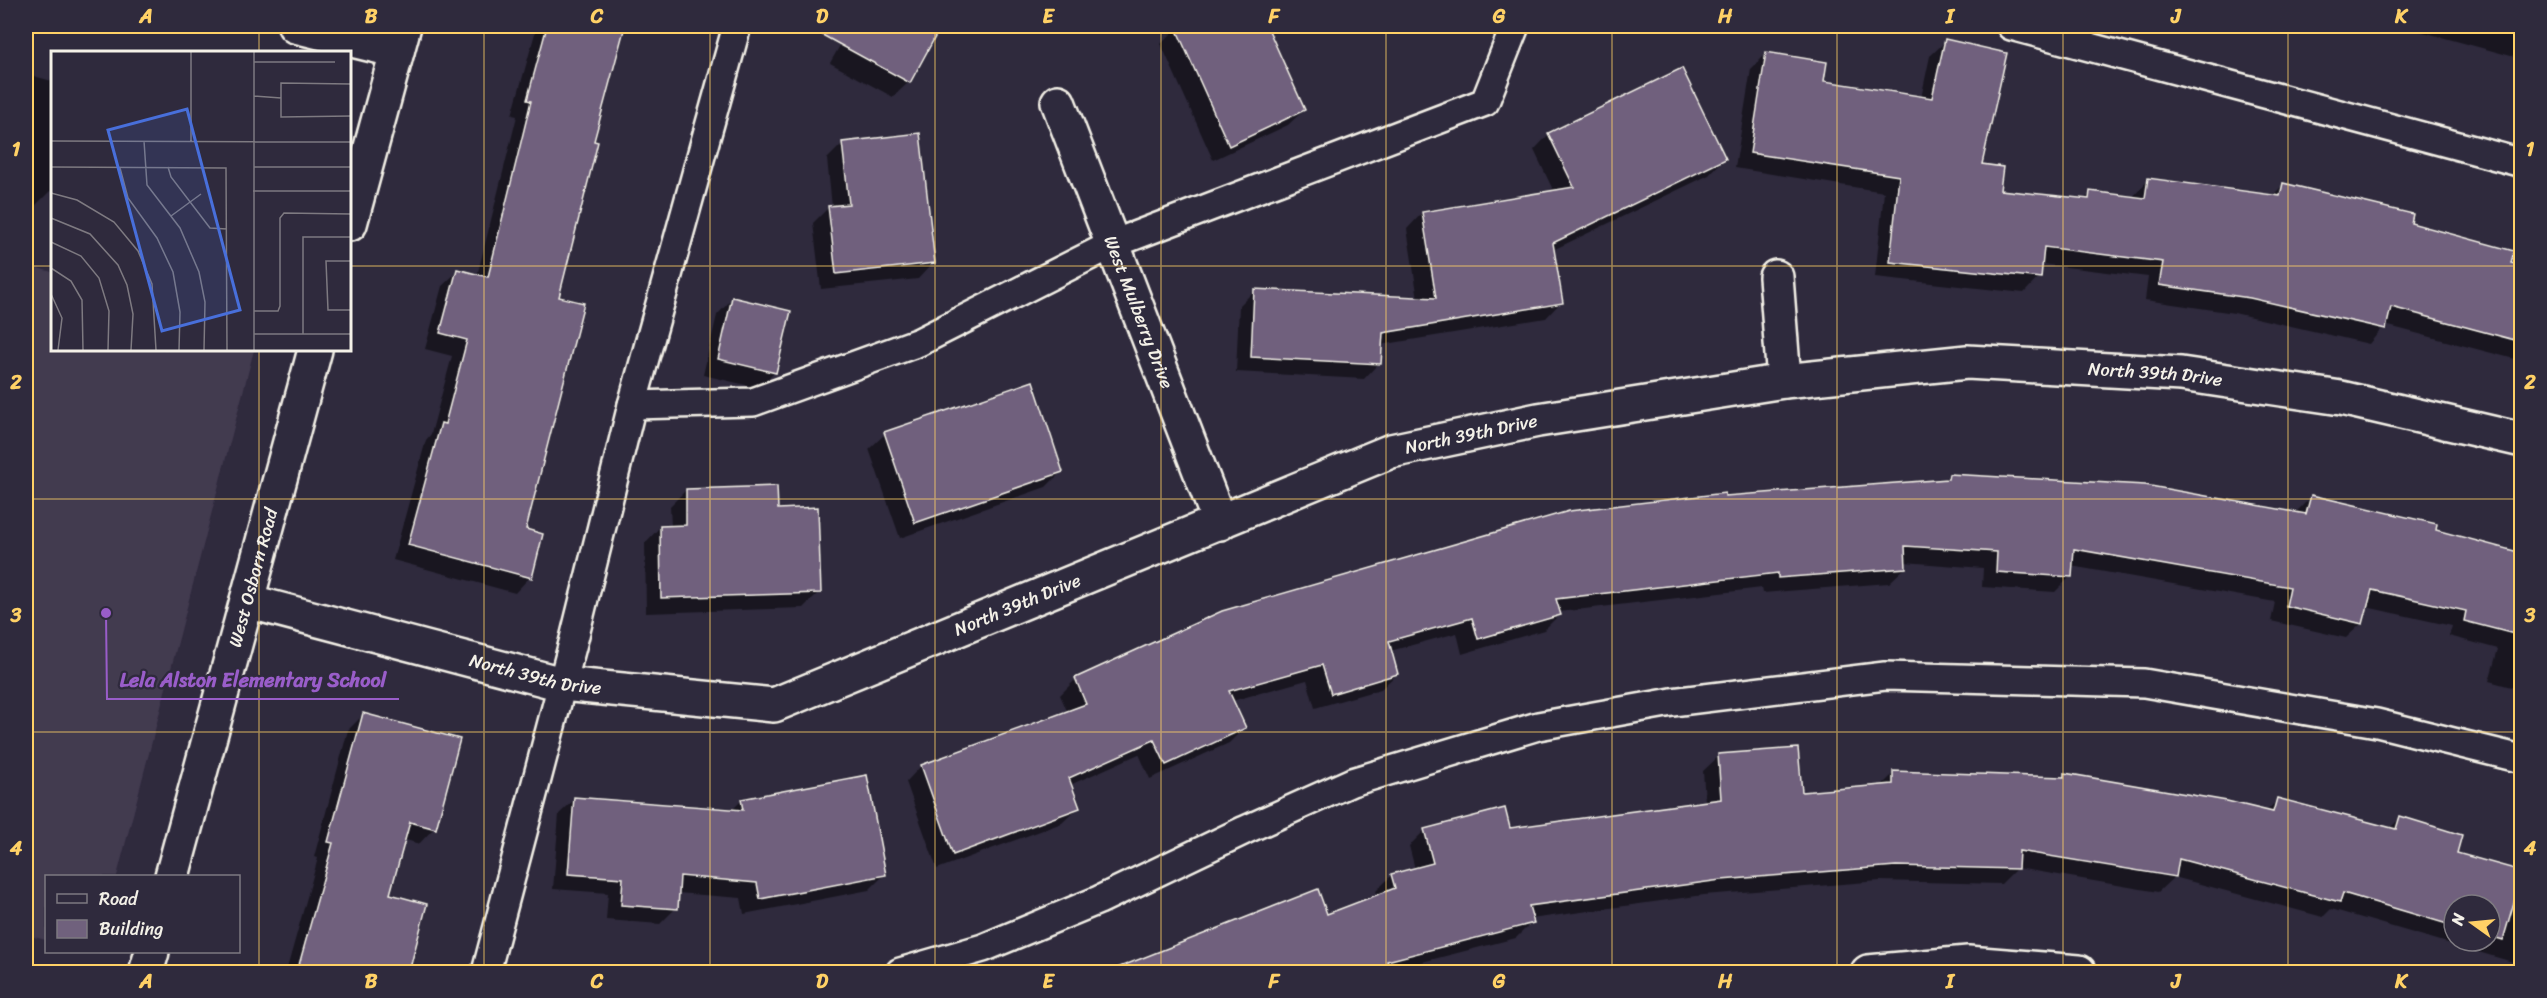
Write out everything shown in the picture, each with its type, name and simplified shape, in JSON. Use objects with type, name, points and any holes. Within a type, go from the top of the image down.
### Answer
[{"type":"street","points":[[294,26],[400,38],[351,220]]},
{"type":"street","name":"West Mulberry Drive","points":[[1058,102],[1220,523]]},
{"type":"street","points":[[1776,277],[1784,381]]},
{"type":"street","name":"West Osborn Road","points":[[172,875],[315,351]]},
{"type":"street","name":"North 39th Drive","points":[[247,601],[562,684],[774,705],[1391,451],[1538,420],[1784,381],[1967,363],[2181,375],[2341,398],[2522,440]]},
{"type":"street","points":[[146,972],[151,953]]},
{"type":"street","points":[[1868,972],[1968,963],[2079,972]]},
{"type":"lane","points":[[486,972],[632,405],[737,26]]},
{"type":"lane","points":[[632,405],[753,402],[919,342],[1113,244],[1485,102],[1515,26]]},
{"type":"lane","points":[[2011,26],[2522,163]]},
{"type":"lane","points":[[900,972],[983,948],[1057,917],[1353,782],[1538,726],[1672,702],[1885,676],[2144,683],[2377,723],[2522,759]]},
{"type":"shaded area","points":[[26,265],[51,272],[51,351],[254,351],[117,875],[45,875],[45,940],[26,935]]},
{"type":"building","points":[[547,26],[625,26],[594,141],[598,142],[559,297],[584,303],[526,529],[543,534],[532,578],[408,545],[441,423],[445,424],[467,340],[440,333],[457,269],[488,277],[531,101],[527,100]]},
{"type":"building","points":[[806,26],[941,26],[910,83]]},
{"type":"building","points":[[1175,26],[1267,26],[1305,110],[1229,146]]},
{"type":"building","points":[[1945,39],[2007,53],[1982,164],[2003,167],[2000,190],[2089,199],[2090,191],[2145,198],[2148,178],[2280,196],[2283,183],[2413,214],[2411,223],[2514,251],[2511,263],[2522,266],[2522,342],[2391,307],[2386,329],[2250,298],[2159,285],[2163,262],[2044,247],[2041,278],[1890,262],[1899,176],[1750,153],[1766,52],[1827,62],[1824,81],[1932,98]]},
{"type":"building","points":[[1682,68],[1726,159],[1553,243],[1563,303],[1383,333],[1381,364],[1251,357],[1254,289],[1436,298],[1422,212],[1574,187],[1548,133]]},
{"type":"building","points":[[920,133],[935,263],[836,274],[828,206],[849,204],[842,142]]},
{"type":"building","points":[[732,297],[791,311],[776,373],[718,359]]},
{"type":"building","points":[[1033,381],[1063,472],[915,523],[884,432]]},
{"type":"building","points":[[1949,474],[2145,485],[2306,514],[2311,495],[2437,524],[2436,530],[2522,553],[2522,636],[2464,621],[2466,611],[2372,590],[2363,624],[2286,606],[2290,587],[2074,549],[2072,577],[1996,572],[1997,552],[1905,546],[1906,568],[1778,578],[1778,573],[1556,599],[1561,615],[1478,639],[1472,618],[1389,641],[1398,674],[1331,694],[1322,665],[1229,691],[1246,728],[1166,765],[1154,740],[1069,778],[1080,808],[953,855],[921,765],[1086,704],[1075,678],[1222,611],[1569,511],[1725,493],[1725,496],[1948,479]]},
{"type":"building","points":[[777,486],[778,509],[818,507],[821,593],[661,598],[660,526],[686,525],[686,489]]},
{"type":"building","points":[[363,713],[460,739],[436,829],[410,822],[390,894],[427,904],[409,972],[297,972],[333,843],[328,842]]},
{"type":"building","points":[[1798,748],[1802,792],[1893,784],[1893,771],[2064,777],[2064,773],[2227,801],[2273,812],[2277,798],[2396,829],[2400,816],[2462,835],[2457,853],[2522,871],[2522,875],[2503,940],[2502,893],[2442,893],[2442,922],[2343,893],[2340,902],[2179,859],[2176,877],[2019,851],[2018,869],[1896,866],[1721,880],[1529,906],[1534,923],[1387,961],[1391,972],[1112,972],[1112,970],[1318,889],[1327,914],[1395,888],[1391,874],[1433,863],[1424,829],[1505,808],[1510,828],[1721,799],[1718,754]]},
{"type":"building","points":[[867,775],[886,875],[760,899],[757,883],[680,876],[678,909],[621,905],[623,878],[568,874],[574,797],[743,810],[741,799]]},
{"type":"place","name":"Lela Alston Elementary School","points":[[106,613]]}]
